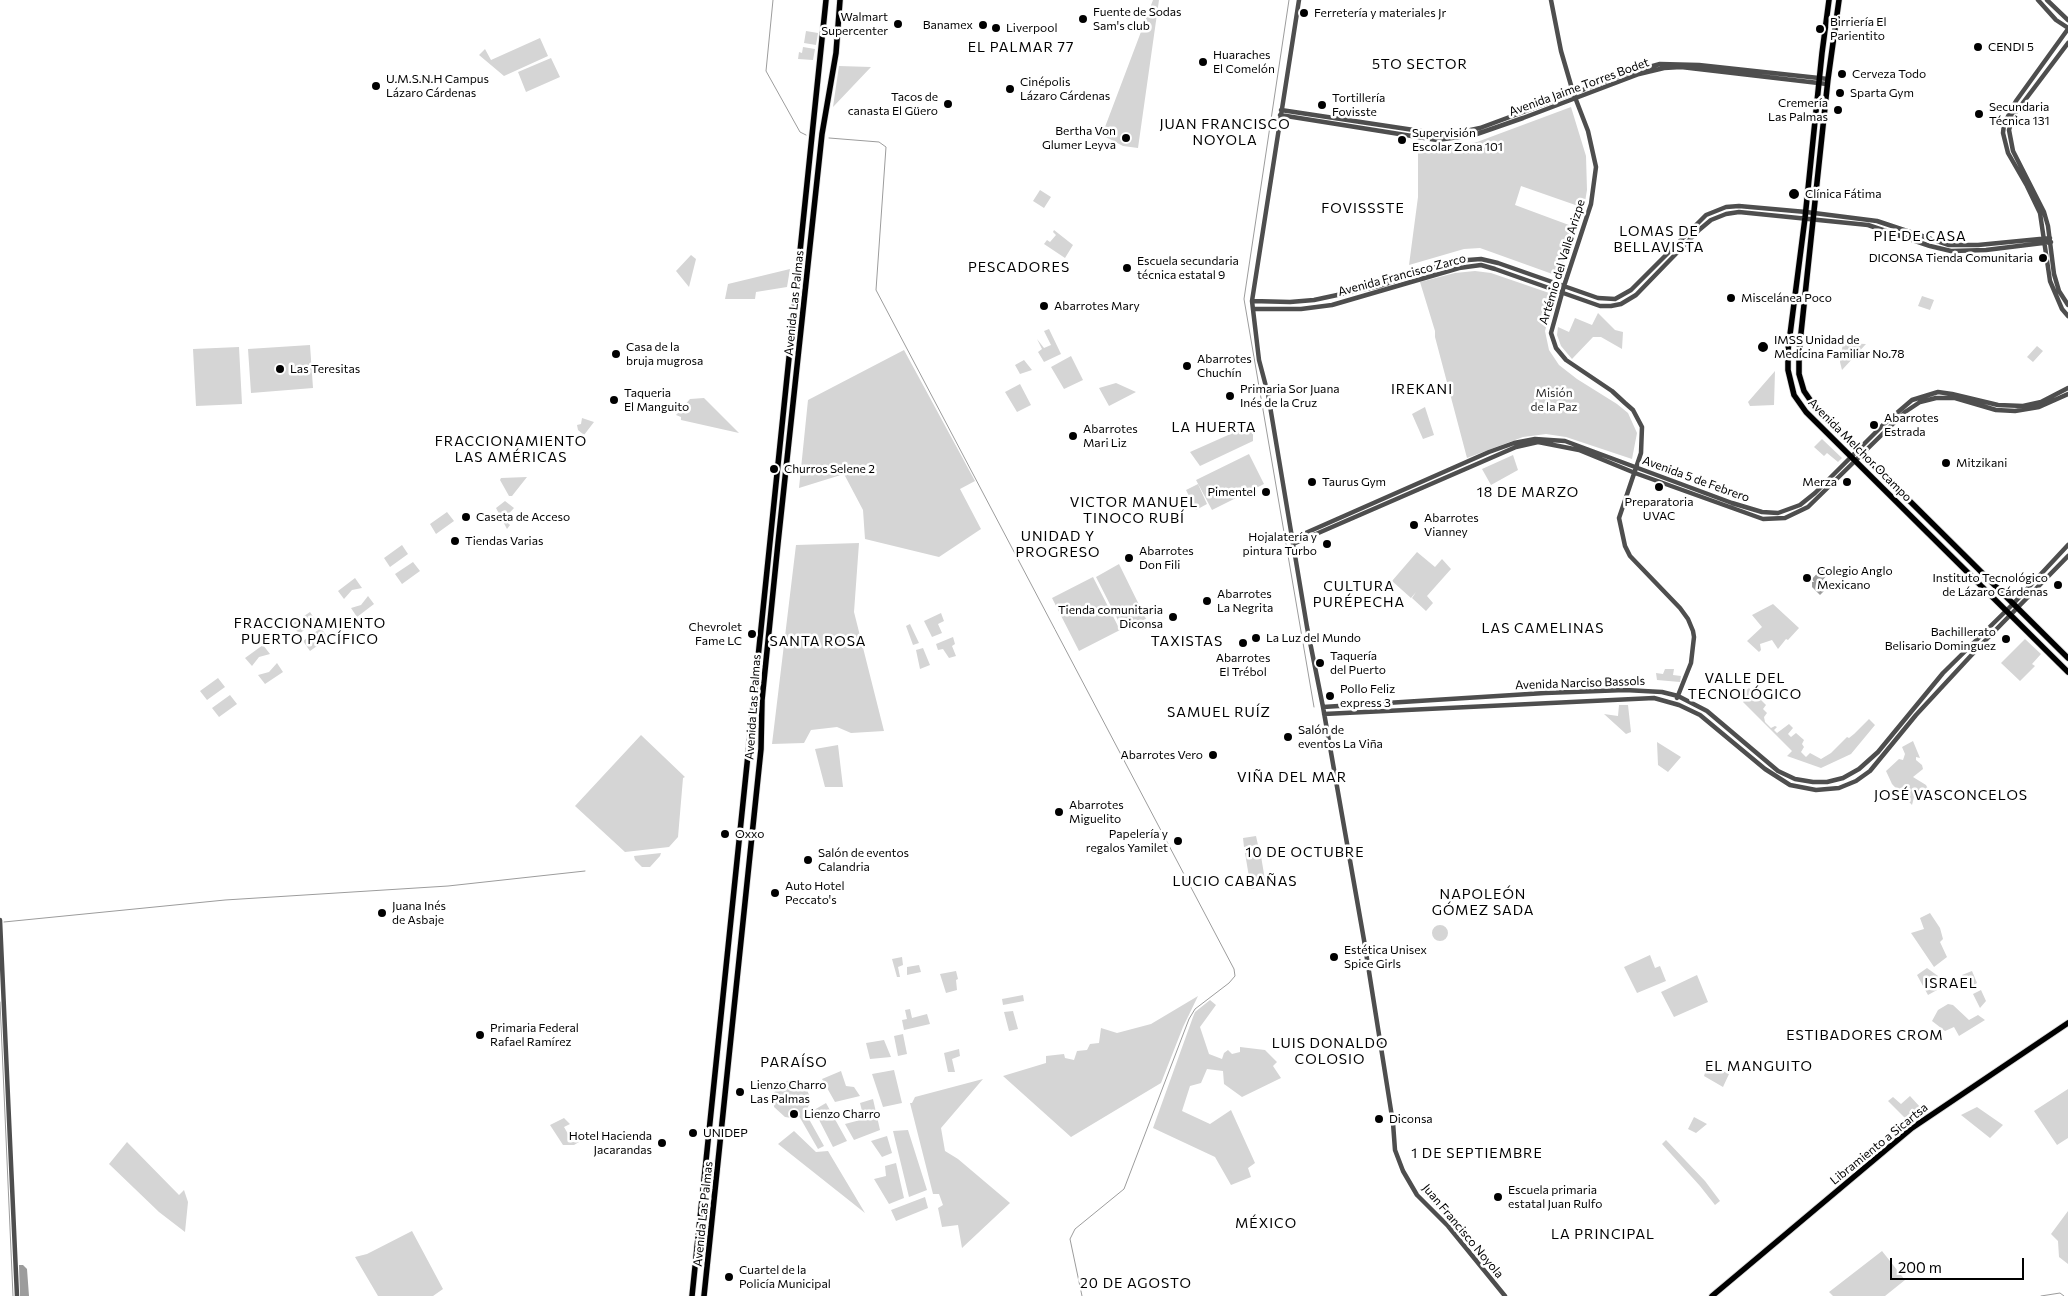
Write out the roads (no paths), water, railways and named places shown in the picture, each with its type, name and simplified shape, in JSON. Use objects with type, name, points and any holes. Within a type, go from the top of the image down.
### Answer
[{"type":"main road","name":"Avenida Las Palmas","points":[[692,1296],[826,0]]},
{"type":"main road","name":"Avenida Las Palmas","points":[[704,1293],[761,749],[762,700],[778,543],[821,144],[836,53],[840,0]]},
{"type":"main road","name":"Avenida Melchor Ocampo","points":[[1829,0],[1806,215],[1791,325],[1788,370],[1794,394],[1806,412],[2068,672]]},
{"type":"main road","name":"Avenida Melchor Ocampo","points":[[1839,0],[1813,216],[1798,374],[1804,391],[1815,407],[2068,658]]},
{"type":"main road","name":"Libramiento a Sicartsa","points":[[1712,1296],[1912,1128],[2068,1022]]},
{"type":"main road","points":[[692,1288],[704,1293]]},
{"type":"street","name":"Juan Francisco Noyola","points":[[1299,0],[1252,301],[1259,360],[1268,394],[1307,627],[1323,706],[1364,940],[1393,1123],[1395,1150],[1403,1171],[1417,1195],[1448,1226],[1505,1296]]},
{"type":"street","name":"Artémio del Valle Arizpe","points":[[1551,0],[1561,51],[1574,95],[1588,131],[1596,167],[1591,204],[1564,286],[1551,333],[1553,341],[1561,354],[1571,365],[1612,391],[1633,410],[1642,428],[1641,453],[1619,518],[1625,546],[1630,556],[1680,608],[1688,619],[1694,637],[1691,663],[1674,703]]},
{"type":"street","points":[[2038,0],[2056,20],[2068,28],[2020,95],[2004,124],[2005,142],[2008,153],[2044,212],[2059,291],[2068,305]]},
{"type":"street","points":[[2047,0],[2068,20]]},
{"type":"street","points":[[2068,43],[2011,121],[2009,130],[2013,151],[2031,189],[2040,214],[2046,261],[2055,293],[2068,316]]},
{"type":"street","name":"Avenida Jaime Torres Bodet","points":[[1366,126],[1447,135],[1466,132],[1509,116],[1639,74],[1670,68],[1828,82]]},
{"type":"street","name":"Avenida Jaime Torres Bodet","points":[[1280,113],[1338,121],[1438,140],[1463,138],[1512,122],[1574,95]]},
{"type":"street","points":[[1509,116],[1512,122]]},
{"type":"street","name":"Avenida Francisco Zarco","points":[[1252,301],[1290,302],[1314,300],[1379,286],[1466,259],[1498,262],[1606,300],[1625,295],[1700,220],[1718,209],[1739,206],[1868,225],[1930,246],[1951,251],[1986,250],[2050,240]]},
{"type":"street","name":"Avenida Francisco Zarco","points":[[1253,309],[1316,308],[1353,300],[1459,268],[1481,266],[1495,268],[1600,306],[1621,304],[1636,295],[1711,220],[1738,212],[1806,215]]},
{"type":"street","points":[[2046,261],[2052,261]]},
{"type":"street","points":[[1314,300],[1316,308]]},
{"type":"street","name":"Avenida 5 de Febrero","points":[[1293,541],[1516,447],[1546,442],[1579,450],[1746,508],[1778,514],[1800,505],[1815,493],[1854,458],[1902,407],[1912,400],[1938,392],[1998,405],[2012,406],[2041,402],[2068,388]]},
{"type":"street","name":"Avenida 5 de Febrero","points":[[1860,452],[1905,412],[1920,402],[1936,398],[1954,398],[1996,410],[2015,411],[2040,407],[2068,394]]},
{"type":"street","name":"Avenida 5 de Febrero","points":[[1293,541],[1488,452],[1523,441],[1554,439],[1565,441],[1636,470]]},
{"type":"street","points":[[1488,452],[1492,458]]},
{"type":"street","name":"Avenida Narciso Bassols","points":[[2015,606],[2068,545]]},
{"type":"street","name":"Avenida Narciso Bassols","points":[[1323,706],[1616,691],[1662,692],[1678,696],[1708,711],[1778,771],[1795,779],[1827,782],[1843,778],[1859,769],[1878,752],[1943,673],[2068,556]]},
{"type":"street","name":"Avenida Narciso Bassols","points":[[1324,714],[1654,698],[1674,703],[1700,715],[1777,779],[1790,785],[1816,790],[1839,788],[1856,781],[1870,771],[1928,702],[2008,613]]},
{"type":"street","points":[[1893,734],[1898,738]]},
{"type":"street","points":[[0,920],[17,1296]]},
{"type":"waterway","points":[[773,0],[766,71],[800,132],[806,135]]},
{"type":"waterway","points":[[1289,0],[1244,299],[1314,707]]},
{"type":"waterway","points":[[829,138],[879,142],[886,147],[876,290],[1234,969],[1235,976],[1229,983],[1195,1009],[1189,1019],[1124,1189],[1075,1229],[1070,1239],[1082,1296]]},
{"type":"waterway","points":[[4,922],[225,900],[448,886],[585,871]]},
{"type":"waterway","points":[[0,1002],[13,1296]]},
{"type":"waterway","points":[[2041,1296],[2060,1293],[2064,1296]]},
{"type":"place","name":"Ferretería y materiales Jr","points":[[1304,13]]},
{"type":"place","name":"Fuente de Sodas Sam's club","points":[[1083,19]]},
{"type":"place","name":"Walmart Supercenter","points":[[898,24]]},
{"type":"place","name":"Banamex","points":[[983,25]]},
{"type":"place","name":"Liverpool","points":[[996,28]]},
{"type":"place","name":"Birriería El Parientito","points":[[1820,29]]},
{"type":"place","name":"CENDI 5","points":[[1978,47]]},
{"type":"place","name":"Huaraches El Comelón","points":[[1203,62]]},
{"type":"place","name":"Cerveza Todo","points":[[1842,74]]},
{"type":"place","name":"U.M.S.N.H Campus Lázaro Cárdenas","points":[[376,86]]},
{"type":"place","name":"Cinépolis Lázaro Cárdenas","points":[[1010,89]]},
{"type":"place","name":"Sparta Gym","points":[[1840,93]]},
{"type":"place","name":"Tacos de canasta El Güero","points":[[948,104]]},
{"type":"place","name":"Tortillería Fovisste","points":[[1322,105]]},
{"type":"place","name":"Cremería Las Palmas","points":[[1838,110]]},
{"type":"place","name":"Secundaria Técnica 131","points":[[1979,114]]},
{"type":"place","name":"Bertha Von Glumer Leyva","points":[[1126,138]]},
{"type":"place","name":"Supervisión Escolar Zona 101","points":[[1402,140]]},
{"type":"place","name":"Clínica Fátima","points":[[1794,194]]},
{"type":"place","name":"DICONSA Tienda Comunitaria","points":[[2043,258]]},
{"type":"place","name":"Escuela secundaria técnica estatal 9","points":[[1127,268]]},
{"type":"place","name":"Miscelánea Poco","points":[[1731,298]]},
{"type":"place","name":"Abarrotes Mary","points":[[1044,306]]},
{"type":"place","name":"IMSS Unidad de Medicina Familiar No.78","points":[[1763,347]]},
{"type":"place","name":"Casa de la bruja mugrosa","points":[[616,354]]},
{"type":"place","name":"Abarrotes Chuchín","points":[[1187,366]]},
{"type":"place","name":"Las Teresitas","points":[[280,369]]},
{"type":"place","name":"Primaria Sor Juana Inés de la Cruz","points":[[1230,396]]},
{"type":"place","name":"Taqueria El Manguito","points":[[614,400]]},
{"type":"place","name":"Abarrotes Estrada","points":[[1874,425]]},
{"type":"place","name":"Abarrotes Mari Liz","points":[[1073,436]]},
{"type":"place","name":"Mitzikani","points":[[1946,463]]},
{"type":"place","name":"Churros Selene 2","points":[[774,469]]},
{"type":"place","name":"Taurus Gym","points":[[1312,482]]},
{"type":"place","name":"Merza","points":[[1847,482]]},
{"type":"place","name":"Preparatoria UVAC","points":[[1659,487]]},
{"type":"place","name":"Pimentel","points":[[1266,492]]},
{"type":"place","name":"Caseta de Acceso","points":[[466,517]]},
{"type":"place","name":"Abarrotes Vianney","points":[[1414,525]]},
{"type":"place","name":"Tiendas Varias","points":[[455,541]]},
{"type":"place","name":"Hojalatería y pintura Turbo","points":[[1327,544]]},
{"type":"place","name":"Abarrotes Don Fili","points":[[1129,558]]},
{"type":"place","name":"Colegio Anglo Mexicano","points":[[1807,578]]},
{"type":"place","name":"Instituto Tecnológico de Lázaro Cárdenas","points":[[2058,585]]},
{"type":"place","name":"Abarrotes La Negrita","points":[[1207,601]]},
{"type":"place","name":"Tienda comunitaria Diconsa","points":[[1173,617]]},
{"type":"place","name":"Chevrolet Fame LC","points":[[752,634]]},
{"type":"place","name":"La Luz del Mundo","points":[[1256,638]]},
{"type":"place","name":"Bachillerato Belisario Dominguez","points":[[2006,639]]},
{"type":"place","name":"Abarrotes El Trébol","points":[[1243,643]]},
{"type":"place","name":"Taquería del Puerto","points":[[1320,663]]},
{"type":"place","name":"Pollo Feliz express 3","points":[[1330,696]]},
{"type":"place","name":"Salón de eventos La Viña","points":[[1288,737]]},
{"type":"place","name":"Abarrotes Vero","points":[[1213,755]]},
{"type":"place","name":"Abarrotes Miguelito","points":[[1059,812]]},
{"type":"place","name":"Oxxo","points":[[725,834]]},
{"type":"place","name":"Papelería y regalos Yamilet","points":[[1178,841]]},
{"type":"place","name":"Salón de eventos Calandria","points":[[808,860]]},
{"type":"place","name":"Auto Hotel Peccato's","points":[[775,893]]},
{"type":"place","name":"Juana Inés de Asbaje","points":[[382,913]]},
{"type":"place","name":"Estética Unisex Spice Girls","points":[[1334,957]]},
{"type":"place","name":"Primaria Federal Rafael Ramírez","points":[[480,1035]]},
{"type":"place","name":"Lienzo Charro Las Palmas","points":[[740,1092]]},
{"type":"place","name":"Lienzo Charro","points":[[794,1114]]},
{"type":"place","name":"Diconsa","points":[[1379,1119]]},
{"type":"place","name":"UNIDEP","points":[[693,1133]]},
{"type":"place","name":"Hotel Hacienda Jacarandas","points":[[662,1143]]},
{"type":"place","name":"Escuela primaria estatal Juan Rulfo","points":[[1498,1197]]},
{"type":"place","name":"Cuartel de la Policía Municipal","points":[[729,1277]]},
{"type":"district","name":"EL PALMAR 77","points":[[1021,47]]},
{"type":"district","name":"5TO SECTOR","points":[[1420,64]]},
{"type":"district","name":"JUAN FRANCISCO NOYOLA","points":[[1225,132]]},
{"type":"district","name":"FOVISSSTE","points":[[1363,208]]},
{"type":"district","name":"PIE DE CASA","points":[[1920,236]]},
{"type":"district","name":"LOMAS DE BELLAVISTA","points":[[1659,240]]},
{"type":"district","name":"PESCADORES","points":[[1019,267]]},
{"type":"district","name":"IREKANI","points":[[1422,389]]},
{"type":"district","name":"LA HUERTA","points":[[1214,427]]},
{"type":"district","name":"FRACCIONAMIENTO LAS AMÉRICAS","points":[[511,450]]},
{"type":"district","name":"18 DE MARZO","points":[[1528,492]]},
{"type":"district","name":"VICTOR MANUEL TINOCO RUBÍ","points":[[1134,510]]},
{"type":"district","name":"UNIDAD Y PROGRESO","points":[[1058,544]]},
{"type":"district","name":"CULTURA PURÉPECHA","points":[[1359,594]]},
{"type":"district","name":"LAS CAMELINAS","points":[[1543,628]]},
{"type":"district","name":"FRACCIONAMIENTO PUERTO PACÍFICO","points":[[310,632]]},
{"type":"district","name":"SANTA ROSA","points":[[818,641]]},
{"type":"district","name":"TAXISTAS","points":[[1187,641]]},
{"type":"district","name":"VALLE DEL TECNOLÓGICO","points":[[1745,686]]},
{"type":"district","name":"SAMUEL RUÍZ","points":[[1219,712]]},
{"type":"district","name":"VIÑA DEL MAR","points":[[1292,777]]},
{"type":"district","name":"JOSÉ VASCONCELOS","points":[[1951,795]]},
{"type":"district","name":"10 DE OCTUBRE","points":[[1305,852]]},
{"type":"district","name":"LUCIO CABAÑAS","points":[[1235,881]]},
{"type":"district","name":"NAPOLEÓN GÓMEZ SADA","points":[[1483,902]]},
{"type":"district","name":"ISRAEL","points":[[1951,983]]},
{"type":"district","name":"ESTIBADORES CROM","points":[[1865,1035]]},
{"type":"district","name":"LUIS DONALDO COLOSIO","points":[[1330,1052]]},
{"type":"district","name":"PARAÍSO","points":[[794,1062]]},
{"type":"district","name":"EL MANGUITO","points":[[1759,1066]]},
{"type":"district","name":"1 DE SEPTIEMBRE","points":[[1477,1153]]},
{"type":"district","name":"MÉXICO","points":[[1266,1223]]},
{"type":"district","name":"LA PRINCIPAL","points":[[1603,1234]]},
{"type":"district","name":"20 DE AGOSTO","points":[[1136,1283]]},
{"type":"park label","name":"Misión de la Paz","points":[[1554,400]]}]
